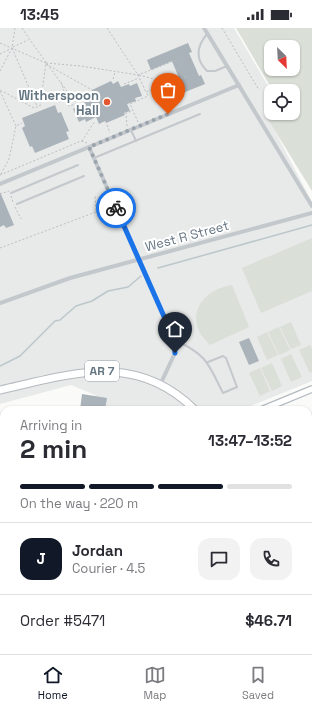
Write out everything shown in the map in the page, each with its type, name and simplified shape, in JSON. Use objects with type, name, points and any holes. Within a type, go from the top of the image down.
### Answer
[{"type":"highway","name":"AR 7","points":[[0,390],[74,373],[99,371],[133,375],[160,385],[174,393],[190,406]]},
{"type":"street","points":[[204,28],[240,85],[312,206]]},
{"type":"street","points":[[0,184],[129,128],[240,85]]},
{"type":"street","points":[[89,145],[138,260],[174,339],[175,353],[160,385]]},
{"type":"street","name":"West R Street","points":[[0,303],[61,281],[312,213]]},
{"type":"street","points":[[271,406],[312,389]]},
{"type":"lane","points":[[208,34],[201,41],[197,53],[202,66],[207,71],[215,71],[228,66]]},
{"type":"lane","points":[[94,158],[200,114]]},
{"type":"lane","points":[[129,128],[136,141]]},
{"type":"lane","points":[[12,193],[78,165]]},
{"type":"lane","points":[[17,204],[84,176]]},
{"type":"lane","points":[[174,339],[194,348],[208,362],[223,393],[237,387],[226,358],[223,356],[208,362]]},
{"type":"path","points":[[0,71],[12,48],[15,28]]},
{"type":"path","points":[[22,28],[46,63],[61,82],[76,104],[69,106],[61,82]]},
{"type":"path","points":[[107,28],[140,78],[148,96],[130,104],[138,122],[129,128],[122,129]]},
{"type":"path","points":[[222,28],[259,90]]},
{"type":"path","points":[[0,54],[29,39]]},
{"type":"path","points":[[0,43],[46,63],[92,90]]},
{"type":"path","points":[[12,48],[37,106]]},
{"type":"path","points":[[138,75],[179,59]]},
{"type":"path","points":[[46,63],[138,75],[169,83]]},
{"type":"path","points":[[0,90],[34,108],[40,106],[46,63]]},
{"type":"path","points":[[113,79],[115,72]]},
{"type":"path","points":[[146,92],[186,77]]},
{"type":"path","points":[[124,84],[140,78]]},
{"type":"path","points":[[0,90],[16,126],[9,159],[0,175]]},
{"type":"path","points":[[129,128],[126,113],[133,110]]},
{"type":"path","points":[[0,175],[82,141],[95,121]]},
{"type":"path","points":[[16,126],[22,123]]},
{"type":"path","points":[[107,125],[110,134]]},
{"type":"path","points":[[82,141],[89,145]]},
{"type":"path","points":[[0,194],[8,191],[20,219]]},
{"type":"path","points":[[0,248],[96,212],[95,195]]},
{"type":"shaded area","points":[[0,28],[234,28],[267,84],[264,84],[264,120],[269,120],[312,202],[312,381],[251,406],[102,406],[95,395],[71,385],[0,404]]},
{"type":"shaded area","points":[[236,28],[312,28],[312,191],[268,120],[300,120],[300,84],[269,84],[264,76],[300,76],[300,40],[264,40],[264,76]]},
{"type":"shaded area","points":[[312,238],[312,291],[261,313],[242,268]]},
{"type":"shaded area","points":[[232,285],[249,327],[210,345],[201,334],[197,324],[196,315],[198,308],[202,301],[215,290]]},
{"type":"shaded area","points":[[291,322],[301,345],[291,349],[280,327]]},
{"type":"shaded area","points":[[279,327],[290,350],[279,355],[268,332]]},
{"type":"shaded area","points":[[267,332],[278,355],[267,360],[257,337]]},
{"type":"shaded area","points":[[310,345],[312,349],[312,372],[310,373],[299,350]]},
{"type":"shaded area","points":[[291,354],[302,377],[291,382],[281,359]]},
{"type":"shaded area","points":[[272,363],[282,386],[272,391],[261,368]]},
{"type":"shaded area","points":[[260,368],[270,391],[260,396],[249,373]]},
{"type":"building","points":[[188,43],[192,52],[189,53],[199,76],[201,75],[205,84],[163,101],[160,92],[181,83],[172,61],[151,70],[147,60]]},
{"type":"building","name":"Witherspoon Hall","points":[[111,81],[113,84],[118,81],[121,87],[129,84],[130,86],[137,83],[142,96],[135,98],[136,101],[127,104],[130,111],[124,113],[125,115],[106,123],[105,121],[99,124],[96,117],[86,122],[85,119],[79,122],[73,109],[89,100],[86,94]]},
{"type":"building","points":[[55,105],[58,113],[61,112],[69,131],[66,132],[69,139],[35,153],[32,146],[30,147],[22,128],[25,126],[22,118]]},
{"type":"building","points":[[0,192],[14,225],[6,228],[4,225],[0,227]]},
{"type":"building","points":[[249,338],[259,361],[249,365],[239,342]]},
{"type":"building","points":[[82,394],[107,398],[106,406],[80,406]]},
{"type":"waterway","points":[[158,268],[312,225]]},
{"type":"waterway","points":[[0,366],[20,356],[55,321],[60,320],[76,306],[92,301],[108,291],[128,287],[141,276]]},
{"type":"way so far","points":[[116,208],[89,147],[168,114]]},
{"type":"place","name":"Witherspoon Hall","points":[[107,102]]},
{"type":"route","points":[[116,208],[174,339],[175,353]]}]
